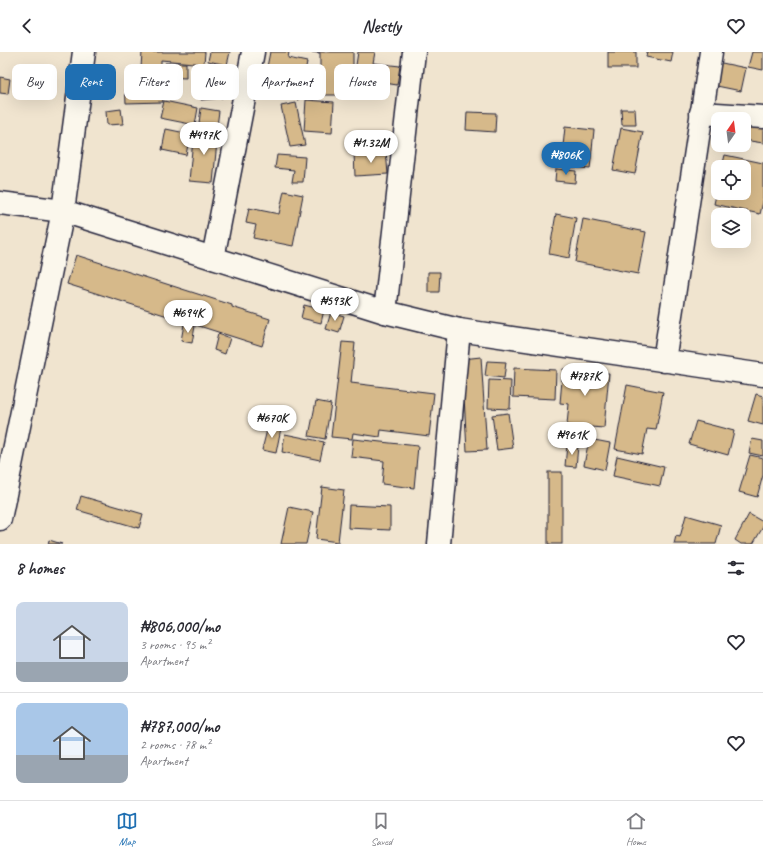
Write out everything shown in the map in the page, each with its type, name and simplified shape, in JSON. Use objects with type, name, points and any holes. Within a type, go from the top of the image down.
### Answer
[{"type":"street","points":[[0,519],[63,212],[84,52]]},
{"type":"street","points":[[213,258],[253,52]]},
{"type":"street","points":[[385,312],[414,52]]},
{"type":"street","points":[[664,361],[711,52]]},
{"type":"street","points":[[701,113],[763,117]]},
{"type":"street","points":[[0,203],[63,212],[385,312],[459,330],[763,375]]},
{"type":"street","points":[[439,544],[459,330]]},
{"type":"building","points":[[142,52],[205,52],[204,64],[161,60],[161,64],[141,64]]},
{"type":"building","points":[[210,52],[230,52],[227,64],[208,61]]},
{"type":"building","points":[[270,52],[289,52],[288,58],[307,62],[307,64],[268,64]]},
{"type":"building","points":[[308,52],[353,52],[353,64],[334,64],[334,95],[326,95],[326,64],[320,64],[320,53]]},
{"type":"building","points":[[358,52],[375,52],[373,63],[382,64],[356,64]]},
{"type":"building","points":[[608,52],[636,52],[636,68],[608,68]]},
{"type":"building","points":[[647,52],[673,52],[671,62],[646,57]]},
{"type":"building","points":[[752,52],[763,52],[763,70],[748,67]]},
{"type":"building","points":[[717,62],[746,68],[741,91],[712,85]]},
{"type":"building","points":[[186,63],[186,78],[183,78],[183,64],[165,64]]},
{"type":"building","points":[[390,65],[400,66],[397,85],[390,84]]},
{"type":"building","points":[[0,77],[10,79],[8,94],[0,93]]},
{"type":"building","points":[[126,100],[163,100],[163,102],[126,103]]},
{"type":"building","points":[[306,100],[334,102],[332,133],[304,131]]},
{"type":"building","points":[[164,101],[198,108],[195,125],[160,118]]},
{"type":"building","points":[[296,103],[305,145],[290,147],[281,106]]},
{"type":"building","points":[[201,108],[219,111],[217,126],[199,123]]},
{"type":"building","points":[[121,109],[123,124],[107,125],[106,111]]},
{"type":"building","points":[[621,109],[635,109],[636,125],[622,125]]},
{"type":"building","points":[[467,112],[496,113],[495,132],[466,130]]},
{"type":"building","points":[[751,119],[763,120],[763,143],[751,141]]},
{"type":"building","points":[[565,127],[594,130],[590,169],[561,166]]},
{"type":"building","points":[[621,128],[643,132],[635,174],[613,170]]},
{"type":"building","points":[[166,129],[190,134],[186,155],[162,150]]},
{"type":"building","points":[[194,129],[218,131],[213,183],[189,181]]},
{"type":"building","points":[[386,151],[388,174],[355,176],[354,153]]},
{"type":"building","points":[[277,155],[305,157],[303,182],[292,182],[294,170],[275,168]]},
{"type":"building","points":[[725,155],[749,160],[724,160]]},
{"type":"building","points":[[751,160],[763,163],[763,202],[760,214],[751,212],[751,208],[732,208],[714,204],[715,200],[751,200]]},
{"type":"building","points":[[556,169],[576,171],[575,183],[555,181]]},
{"type":"building","points":[[284,191],[303,195],[293,246],[253,238],[256,225],[246,223],[249,208],[279,214]]},
{"type":"building","points":[[556,214],[576,218],[569,258],[549,254]]},
{"type":"building","points":[[583,219],[646,232],[638,274],[575,262]]},
{"type":"building","points":[[76,255],[232,305],[232,307],[270,319],[262,346],[67,284]]},
{"type":"building","points":[[428,272],[440,272],[439,292],[428,292]]},
{"type":"building","points":[[304,305],[324,310],[321,323],[301,318]]},
{"type":"building","points":[[331,312],[344,316],[339,333],[326,329]]},
{"type":"building","points":[[184,324],[195,326],[192,343],[181,341]]},
{"type":"building","points":[[218,334],[230,338],[225,354],[214,350]]},
{"type":"building","points":[[342,342],[355,343],[351,383],[434,393],[429,436],[381,430],[380,437],[353,433],[352,439],[331,437]]},
{"type":"building","points":[[481,357],[487,450],[467,451],[462,359]]},
{"type":"building","points":[[487,361],[506,362],[504,378],[485,376]]},
{"type":"building","points":[[514,368],[556,370],[555,399],[513,397]]},
{"type":"building","points":[[563,369],[609,373],[604,428],[567,425],[569,404],[560,403]]},
{"type":"building","points":[[489,380],[511,381],[510,409],[488,408]]},
{"type":"building","points":[[627,385],[663,392],[656,430],[647,429],[642,454],[615,449]]},
{"type":"building","points":[[756,394],[763,396],[763,425],[748,421]]},
{"type":"building","points":[[316,401],[331,404],[325,439],[309,436]]},
{"type":"building","points":[[508,413],[513,448],[497,450],[492,415]]},
{"type":"building","points":[[696,421],[734,431],[728,455],[689,444]]},
{"type":"building","points":[[268,426],[281,428],[276,453],[262,450]]},
{"type":"building","points":[[285,434],[324,442],[320,460],[282,452]]},
{"type":"building","points":[[353,439],[418,446],[414,488],[382,484],[384,461],[351,457]]},
{"type":"building","points":[[589,439],[610,443],[605,470],[584,465]]},
{"type":"building","points":[[752,439],[763,441],[763,456],[749,453]]},
{"type":"building","points":[[567,445],[578,446],[576,467],[565,466]]},
{"type":"building","points":[[750,455],[763,458],[763,475],[757,497],[739,492]]},
{"type":"building","points":[[617,456],[664,467],[660,486],[613,476]]},
{"type":"building","points":[[548,472],[562,472],[562,544],[548,544]]},
{"type":"building","points":[[322,487],[344,490],[338,542],[316,539]]},
{"type":"building","points":[[81,496],[143,514],[139,528],[77,510]]},
{"type":"building","points":[[349,505],[390,507],[390,530],[348,528]]},
{"type":"building","points":[[289,507],[313,512],[306,544],[281,544]]},
{"type":"building","points":[[749,514],[763,522],[763,527],[753,544],[741,544],[735,540]]},
{"type":"building","points":[[686,515],[721,525],[716,544],[674,544],[676,536],[680,537]]},
{"type":"building","points":[[49,540],[62,544],[48,544]]}]
